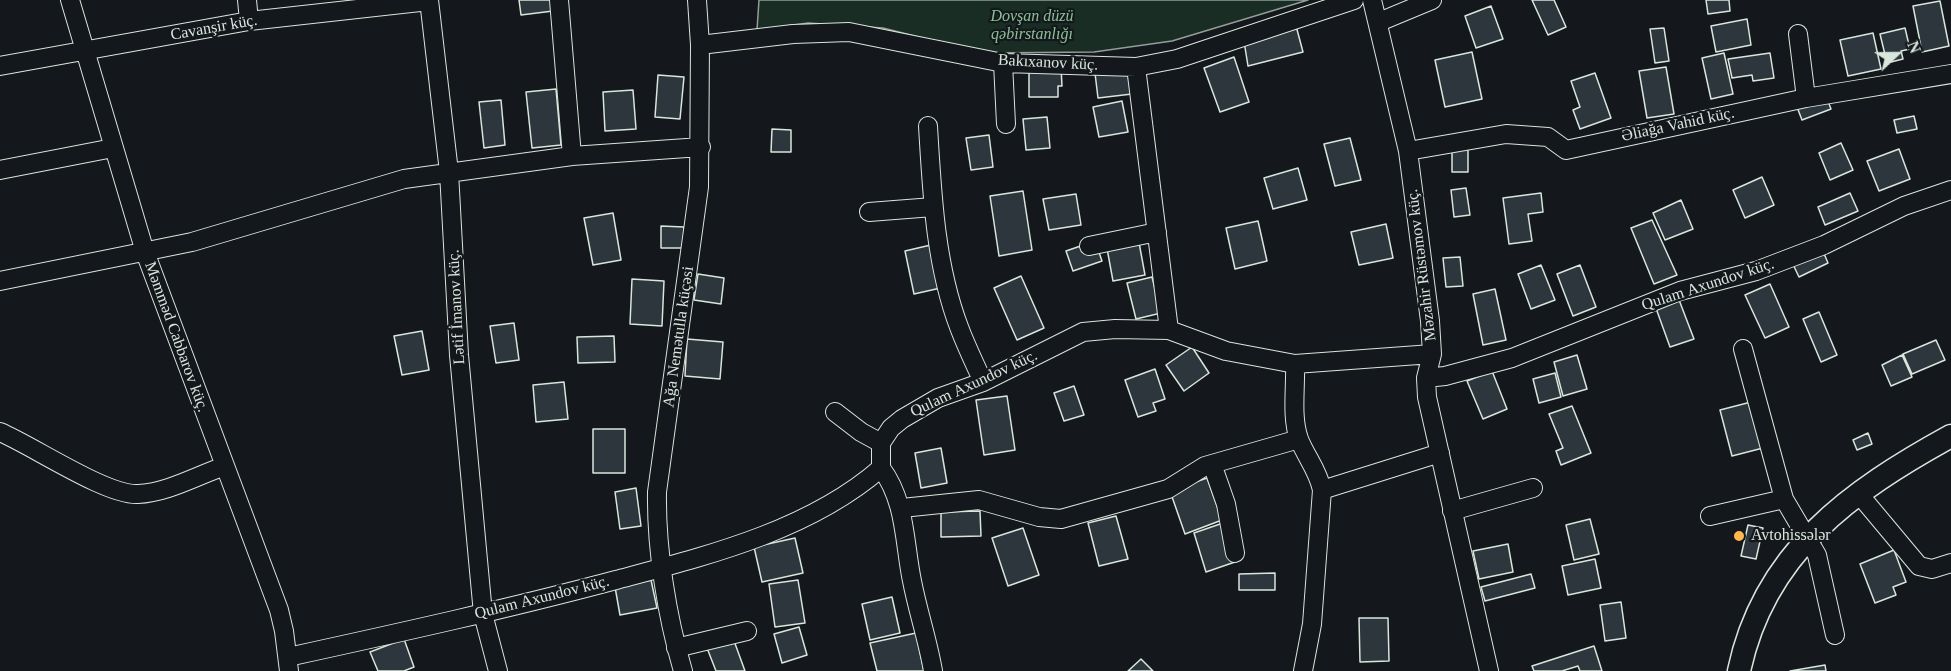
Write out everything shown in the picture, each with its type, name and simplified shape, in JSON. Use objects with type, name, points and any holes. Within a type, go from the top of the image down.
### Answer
[{"type":"main road","points":[[1739,671],[1748,634],[1766,592],[1807,541],[1858,492],[1891,469],[1951,436]]},
{"type":"street","name":"Məmməd Cabbarov küç.","points":[[70,0],[145,252],[279,610],[289,664]]},
{"type":"street","points":[[247,0],[249,21]]},
{"type":"street","points":[[559,0],[572,156]]},
{"type":"street","name":"Ağa Nemətulla küçəsi","points":[[683,671],[676,648],[656,515],[657,492],[699,187],[700,45],[697,0]]},
{"type":"street","name":"Bakıxanov küç.","points":[[700,45],[793,34],[849,32],[1003,63],[1136,67],[1177,59],[1354,0]]},
{"type":"street","name":"Məzahir Rüstəmov küç.","points":[[1372,0],[1408,151],[1428,299],[1432,354],[1426,378],[1427,397],[1490,671]]},
{"type":"street","points":[[1378,22],[1432,0]]},
{"type":"street","name":"Cavanşir küç.","points":[[0,66],[249,21],[429,1]]},
{"type":"street","name":"Lətif İmanov küç.","points":[[429,1],[449,172],[459,355],[483,614],[498,671]]},
{"type":"street","points":[[1798,34],[1806,98]]},
{"type":"street","points":[[1003,63],[1006,124]]},
{"type":"street","points":[[1136,67],[1169,330]]},
{"type":"street","name":"Əliağa Vahid küç.","points":[[1408,151],[1506,134],[1548,137],[1566,150],[1806,98],[1951,74]]},
{"type":"street","points":[[928,126],[933,207],[950,297],[959,327],[983,382]]},
{"type":"street","points":[[0,282],[192,242],[404,179],[572,156],[701,147]]},
{"type":"street","points":[[0,170],[113,148]]},
{"type":"street","name":"Qulam Axundov küç.","points":[[1426,378],[1444,376],[1512,358],[1680,291],[1756,271],[1824,245],[1904,206],[1951,190]]},
{"type":"street","points":[[869,212],[933,207]]},
{"type":"street","points":[[1089,246],[1156,232]]},
{"type":"street","name":"Qulam Axundov küç.","points":[[882,442],[891,428],[902,419],[938,398],[983,382],[1083,332],[1115,328],[1169,330],[1226,351],[1295,364],[1432,354]]},
{"type":"street","points":[[1743,350],[1784,499],[1817,555],[1835,635]]},
{"type":"street","points":[[1295,364],[1296,424],[1299,439],[1317,471],[1322,490],[1312,624],[1303,671]]},
{"type":"street","points":[[835,412],[861,432],[882,442],[881,468],[897,492],[902,508],[912,584],[933,671]]},
{"type":"street","points":[[0,432],[93,480],[121,492],[137,495],[155,491],[225,466]]},
{"type":"street","points":[[902,508],[979,500],[1039,517],[1061,519],[1168,489],[1212,464],[1299,439]]},
{"type":"street","points":[[1322,490],[1440,453]]},
{"type":"street","points":[[1212,464],[1226,504],[1235,553]]},
{"type":"street","name":"Qulam Axundov küç.","points":[[289,664],[663,567],[781,528],[867,480],[881,468]]},
{"type":"street","points":[[1452,511],[1533,488]]},
{"type":"street","points":[[1858,492],[1919,566],[1932,569],[1951,563]]},
{"type":"street","points":[[1710,516],[1784,499]]},
{"type":"street","points":[[676,648],[747,631]]},
{"type":"green space","name":"Dovşan düzü qəbirstanlığı","points":[[759,0],[1308,0],[1172,41],[1094,52],[982,53],[883,28],[808,23],[757,30]]},
{"type":"building","points":[[519,0],[551,0],[553,11],[521,15]]},
{"type":"building","points":[[1532,0],[1554,0],[1566,27],[1548,35]]},
{"type":"building","points":[[1706,0],[1729,0],[1730,11],[1708,14]]},
{"type":"building","points":[[1940,1],[1949,46],[1922,52],[1913,6]]},
{"type":"building","points":[[1491,6],[1503,39],[1476,48],[1465,16]]},
{"type":"building","points":[[1747,19],[1751,45],[1716,52],[1711,26]]},
{"type":"building","points":[[1295,22],[1303,52],[1248,66],[1243,35]]},
{"type":"building","points":[[1664,28],[1669,61],[1655,63],[1650,29]]},
{"type":"building","points":[[1905,28],[1910,49],[1901,51],[1903,59],[1887,63],[1880,34]]},
{"type":"building","points":[[1873,33],[1881,69],[1848,76],[1840,40]]},
{"type":"building","points":[[1472,52],[1482,99],[1445,107],[1435,60]]},
{"type":"building","points":[[1724,53],[1733,94],[1711,99],[1702,58]]},
{"type":"building","points":[[1770,53],[1774,78],[1753,81],[1752,75],[1732,78],[1728,59]]},
{"type":"building","points":[[1234,57],[1249,102],[1220,112],[1204,68]]},
{"type":"building","points":[[1129,62],[1132,94],[1098,98],[1094,65]]},
{"type":"building","points":[[1029,67],[1061,67],[1062,86],[1058,86],[1058,97],[1029,97]]},
{"type":"building","points":[[1666,67],[1674,114],[1647,118],[1639,71]]},
{"type":"building","points":[[1595,73],[1611,118],[1580,129],[1573,110],[1580,107],[1571,81]]},
{"type":"building","points":[[658,75],[684,77],[680,119],[655,117]]},
{"type":"building","points":[[556,89],[561,145],[532,148],[526,92]]},
{"type":"building","points":[[633,90],[636,129],[605,131],[603,92]]},
{"type":"building","points":[[1826,96],[1831,109],[1802,120],[1797,107]]},
{"type":"building","points":[[501,100],[505,145],[484,148],[479,102]]},
{"type":"building","points":[[1122,101],[1128,132],[1099,137],[1093,107]]},
{"type":"building","points":[[1914,116],[1917,129],[1897,133],[1894,120]]},
{"type":"building","points":[[1047,117],[1050,148],[1026,150],[1023,119]]},
{"type":"building","points":[[772,129],[791,130],[791,152],[771,152]]},
{"type":"building","points":[[989,135],[993,167],[971,170],[966,138]]},
{"type":"building","points":[[1350,138],[1361,180],[1335,186],[1324,144]]},
{"type":"building","points":[[1841,143],[1853,170],[1830,180],[1819,153]]},
{"type":"building","points":[[1452,149],[1468,149],[1468,172],[1452,172]]},
{"type":"building","points":[[1899,149],[1910,179],[1879,191],[1867,161]]},
{"type":"building","points":[[1298,168],[1307,200],[1273,209],[1264,178]]},
{"type":"building","points":[[1762,177],[1774,205],[1745,218],[1733,190]]},
{"type":"building","points":[[1466,188],[1470,215],[1454,217],[1451,190]]},
{"type":"building","points":[[1023,191],[1032,250],[999,256],[990,196]]},
{"type":"building","points":[[1541,193],[1543,212],[1528,214],[1532,241],[1509,244],[1503,198]]},
{"type":"building","points":[[1850,193],[1858,211],[1825,225],[1818,207]]},
{"type":"building","points":[[1076,194],[1081,225],[1049,230],[1043,199]]},
{"type":"building","points":[[1681,200],[1693,229],[1665,240],[1653,213]]},
{"type":"building","points":[[613,213],[621,260],[593,265],[584,218]]},
{"type":"building","points":[[1652,220],[1677,275],[1654,284],[1631,228]]},
{"type":"building","points":[[1258,221],[1267,261],[1235,269],[1226,228]]},
{"type":"building","points":[[1386,224],[1393,258],[1359,265],[1351,232]]},
{"type":"building","points":[[661,226],[684,227],[684,248],[661,248]]},
{"type":"building","points":[[1138,237],[1145,275],[1113,281],[1106,243]]},
{"type":"building","points":[[1095,241],[1102,261],[1073,271],[1066,251]]},
{"type":"building","points":[[935,244],[945,287],[914,294],[905,251]]},
{"type":"building","points":[[1820,244],[1828,263],[1799,277],[1790,258]]},
{"type":"building","points":[[1460,257],[1463,286],[1446,287],[1443,258]]},
{"type":"building","points":[[1541,265],[1555,300],[1531,309],[1518,274]]},
{"type":"building","points":[[1580,265],[1596,307],[1573,316],[1557,274]]},
{"type":"building","points":[[698,274],[724,278],[721,304],[694,300]]},
{"type":"building","points":[[1021,276],[1044,328],[1017,340],[994,288]]},
{"type":"building","points":[[1152,277],[1161,313],[1136,319],[1127,283]]},
{"type":"building","points":[[632,279],[664,281],[662,326],[630,324]]},
{"type":"building","points":[[1770,284],[1789,327],[1765,338],[1745,295]]},
{"type":"building","points":[[1495,289],[1506,340],[1483,345],[1473,294]]},
{"type":"building","points":[[1676,292],[1694,339],[1670,347],[1653,300]]},
{"type":"building","points":[[1819,312],[1837,355],[1821,362],[1803,319]]},
{"type":"building","points":[[514,323],[519,360],[496,363],[490,326]]},
{"type":"building","points":[[422,331],[429,370],[402,375],[394,336]]},
{"type":"building","points":[[614,336],[615,362],[578,363],[577,337]]},
{"type":"building","points":[[687,339],[723,342],[720,379],[685,376]]},
{"type":"building","points":[[1936,340],[1945,360],[1912,374],[1903,354]]},
{"type":"building","points":[[1192,347],[1209,373],[1184,391],[1166,365]]},
{"type":"building","points":[[1577,355],[1587,389],[1563,396],[1554,362]]},
{"type":"building","points":[[1902,355],[1912,377],[1891,386],[1882,365]]},
{"type":"building","points":[[1155,369],[1165,399],[1153,403],[1156,411],[1138,417],[1125,380]]},
{"type":"building","points":[[1492,371],[1507,409],[1483,419],[1467,381]]},
{"type":"building","points":[[1555,373],[1561,397],[1539,403],[1533,379]]},
{"type":"building","points":[[564,382],[568,419],[536,422],[533,385]]},
{"type":"building","points":[[1074,386],[1084,415],[1064,421],[1054,393]]},
{"type":"building","points":[[1007,396],[1015,450],[984,455],[976,400]]},
{"type":"building","points":[[1751,402],[1763,448],[1732,456],[1720,410]]},
{"type":"building","points":[[1572,406],[1591,453],[1561,465],[1556,451],[1563,448],[1549,414]]},
{"type":"building","points":[[593,429],[625,429],[625,473],[593,473]]},
{"type":"building","points":[[1868,433],[1872,444],[1857,450],[1853,440]]},
{"type":"building","points":[[941,448],[947,483],[921,488],[915,453]]},
{"type":"building","points":[[1207,478],[1222,520],[1185,534],[1170,491]]},
{"type":"building","points":[[636,488],[641,526],[620,529],[615,492]]},
{"type":"building","points":[[980,511],[981,536],[941,537],[941,512]]},
{"type":"building","points":[[1116,516],[1128,559],[1099,566],[1088,523]]},
{"type":"building","points":[[1590,519],[1599,554],[1574,560],[1566,525]]},
{"type":"building","points":[[1223,523],[1235,562],[1206,572],[1194,533]]},
{"type":"building","points":[[1748,525],[1763,528],[1756,559],[1741,556]]},
{"type":"building","points":[[1023,528],[1039,575],[1008,586],[992,538]]},
{"type":"building","points":[[795,538],[803,573],[762,582],[754,547]]},
{"type":"building","points":[[1508,544],[1513,572],[1479,579],[1473,551]]},
{"type":"building","points":[[1894,550],[1906,582],[1893,587],[1896,595],[1875,603],[1860,564]]},
{"type":"building","points":[[1595,559],[1601,588],[1568,595],[1562,566]]},
{"type":"building","points":[[1275,573],[1275,590],[1239,590],[1239,574]]},
{"type":"building","points":[[1531,574],[1535,588],[1485,601],[1481,587]]},
{"type":"building","points":[[651,580],[657,608],[620,615],[615,587]]},
{"type":"building","points":[[798,580],[805,623],[775,627],[769,584]]},
{"type":"building","points":[[892,597],[900,633],[870,640],[862,604]]},
{"type":"building","points":[[1621,602],[1626,638],[1605,641],[1600,605]]},
{"type":"building","points":[[1359,618],[1388,618],[1389,661],[1360,662]]},
{"type":"building","points":[[799,627],[807,655],[782,663],[774,634]]},
{"type":"building","points":[[916,633],[924,671],[877,671],[870,643]]},
{"type":"building","points":[[733,638],[745,671],[716,671],[707,648]]},
{"type":"building","points":[[404,639],[414,667],[404,671],[378,671],[370,652]]},
{"type":"building","points":[[1594,646],[1602,671],[1580,671],[1578,666],[1562,671],[1534,671],[1532,666]]},
{"type":"building","points":[[1141,659],[1153,671],[1128,671]]},
{"type":"building","points":[[1825,665],[1826,671],[1790,671]]},
{"type":"place","name":"Avtohissələr","points":[[1739,536]]}]
